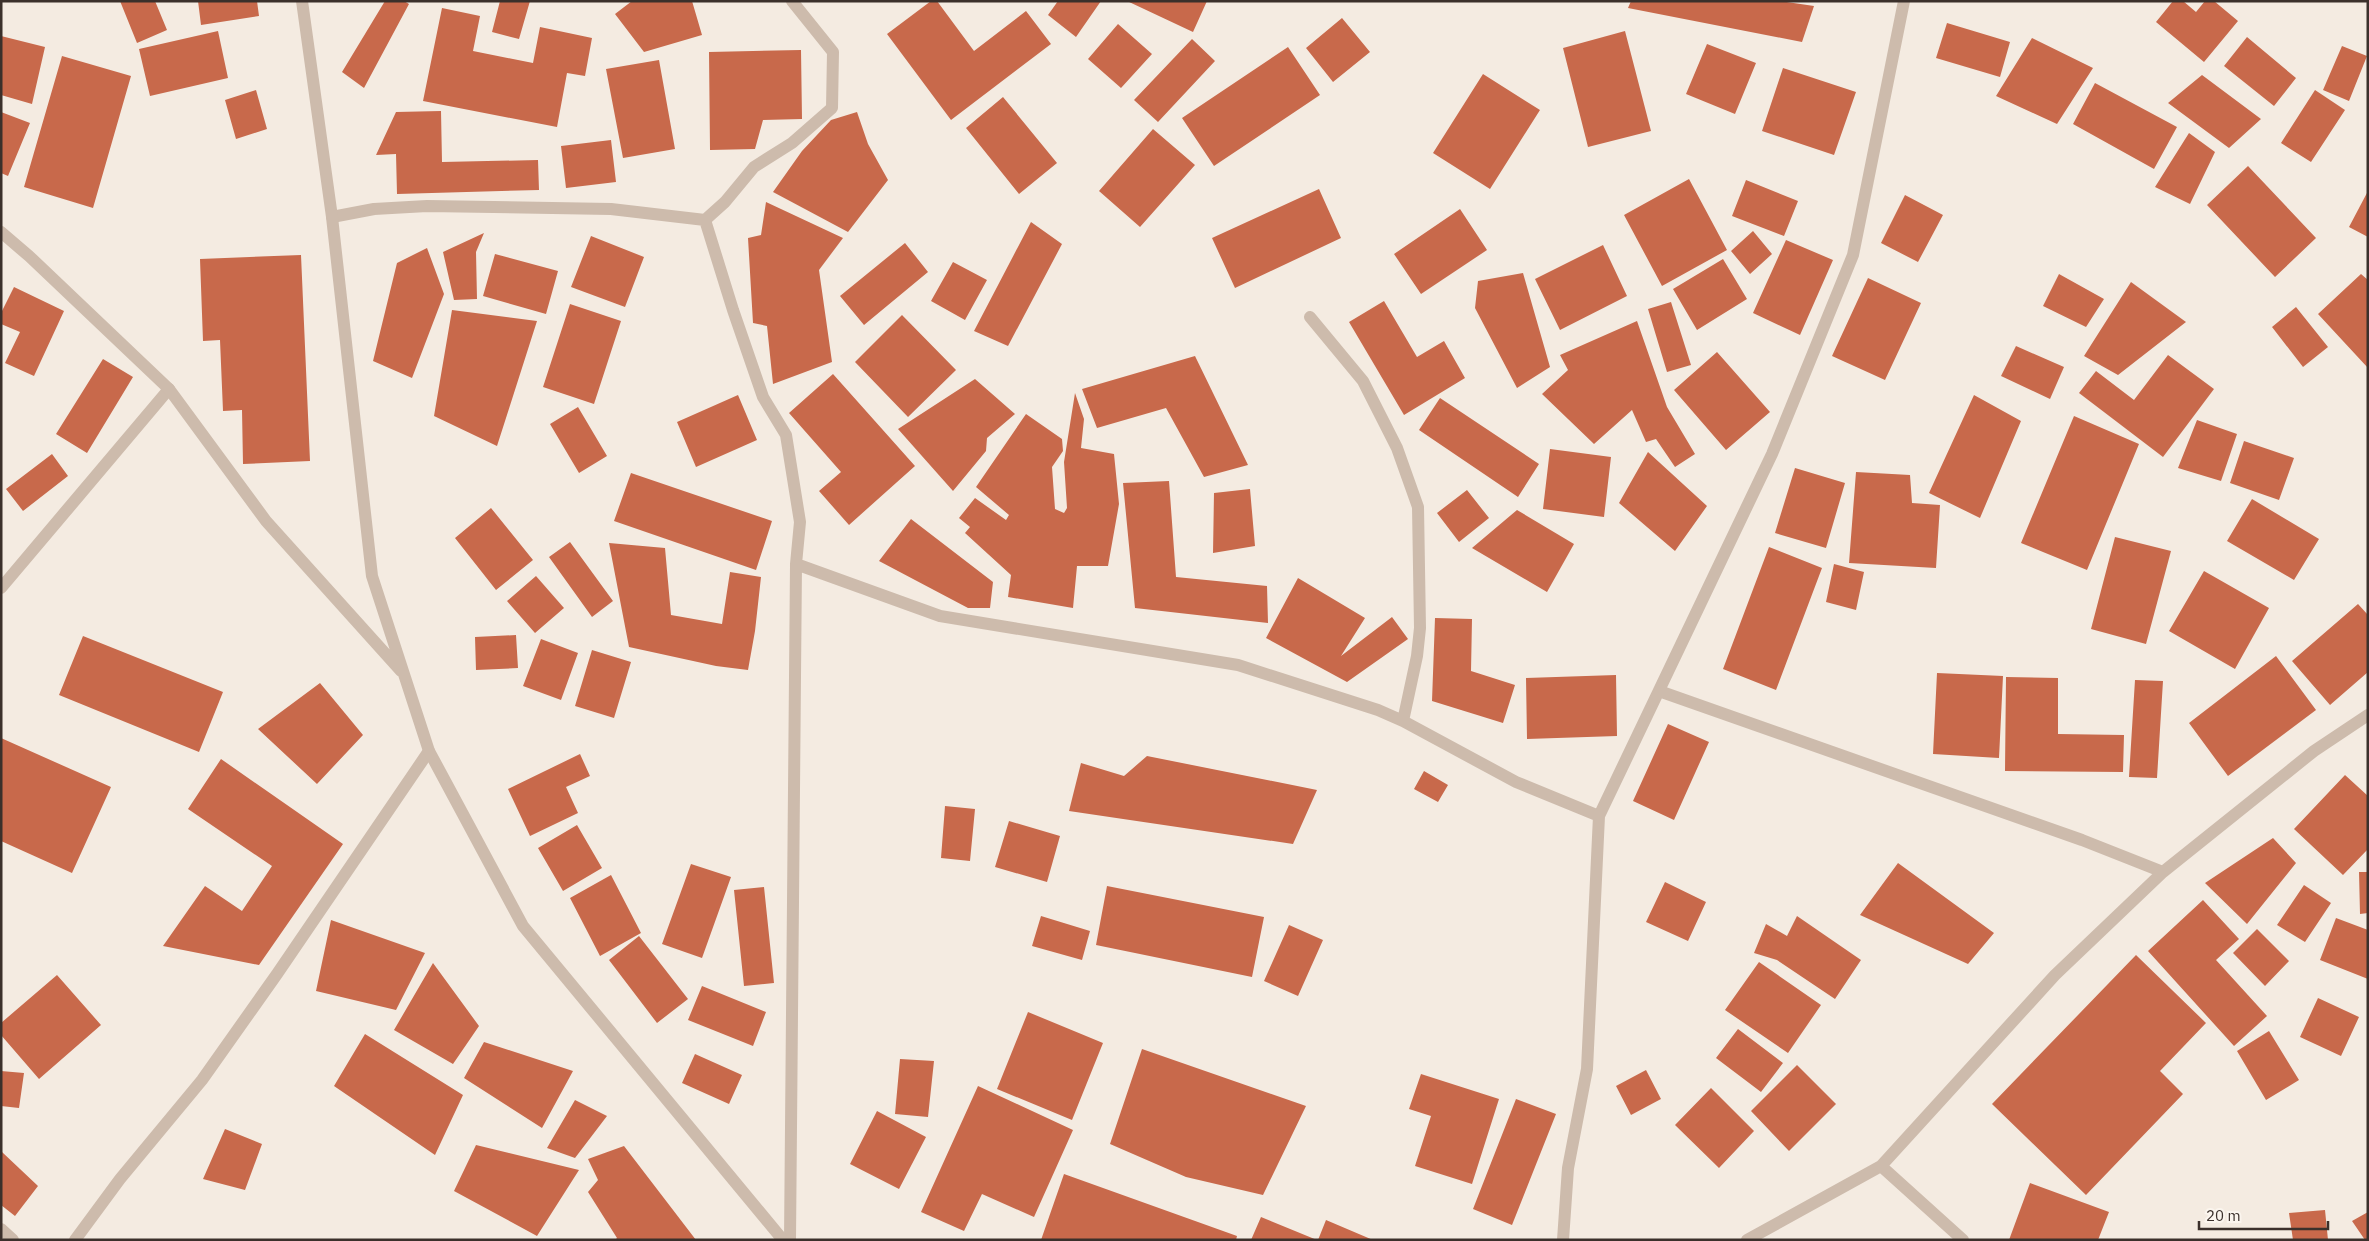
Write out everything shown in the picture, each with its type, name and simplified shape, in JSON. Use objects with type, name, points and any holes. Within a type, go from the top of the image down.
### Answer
[{"type":"street","points":[[302,1],[332,217],[372,576],[429,751],[523,926],[783,1240]]},
{"type":"street","points":[[332,217],[374,209],[427,206],[612,209],[705,220],[725,202],[754,167],[792,143],[832,108],[833,52],[792,1]]},
{"type":"street","points":[[1563,1240],[1568,1168],[1587,1069],[1599,816],[1772,454],[1853,256],[1904,1]]},
{"type":"street","points":[[705,220],[732,310],[763,397],[786,435],[800,522],[796,564],[790,1240]]},
{"type":"street","points":[[1,232],[29,256],[169,389],[266,521],[405,675]]},
{"type":"street","points":[[1310,317],[1363,381],[1397,448],[1418,507],[1420,628],[1403,720]]},
{"type":"street","points":[[1,588],[169,389]]},
{"type":"street","points":[[796,564],[940,616],[1238,665],[1378,710],[1403,720],[1516,782],[1599,816]]},
{"type":"street","points":[[1659,691],[2082,840],[2163,872]]},
{"type":"street","points":[[1747,1240],[1881,1166],[2055,976],[2163,872],[2314,751],[2368,715]]},
{"type":"street","points":[[75,1240],[120,1179],[202,1080],[429,751]]},
{"type":"street","points":[[1881,1166],[1963,1240]]},
{"type":"street","points":[[1,1229],[13,1240]]},
{"type":"building","points":[[120,1],[155,1],[167,30],[137,43]]},
{"type":"building","points":[[198,1],[257,1],[259,16],[201,25]]},
{"type":"building","points":[[385,1],[404,1],[409,4],[364,88],[342,72]]},
{"type":"building","points":[[500,1],[530,1],[519,39],[492,32]]},
{"type":"building","points":[[632,1],[692,1],[702,35],[644,52],[615,14]]},
{"type":"building","points":[[931,1],[937,1],[974,51],[1026,11],[1051,44],[951,120],[887,34]]},
{"type":"building","points":[[1058,1],[1101,1],[1076,37],[1048,15]]},
{"type":"building","points":[[1127,1],[1207,1],[1193,32]]},
{"type":"building","points":[[1631,1],[1780,1],[1814,6],[1802,42],[1628,8]]},
{"type":"building","points":[[2173,1],[2183,1],[2196,12],[2205,1],[2214,1],[2238,21],[2204,62],[2156,22]]},
{"type":"building","points":[[442,8],[480,16],[473,51],[533,63],[540,27],[592,38],[585,76],[567,73],[557,127],[423,101]]},
{"type":"building","points":[[1342,18],[1370,52],[1333,82],[1306,48]]},
{"type":"building","points":[[1947,23],[2010,42],[2000,77],[1936,58]]},
{"type":"building","points":[[1118,24],[1152,54],[1121,88],[1088,59]]},
{"type":"building","points":[[218,31],[228,78],[150,96],[139,49]]},
{"type":"building","points":[[1625,31],[1651,131],[1588,147],[1563,48]]},
{"type":"building","points":[[1,36],[45,47],[32,104],[1,95]]},
{"type":"building","points":[[2247,37],[2296,78],[2274,106],[2224,66]]},
{"type":"building","points":[[2032,38],[2093,68],[2057,124],[1996,96]]},
{"type":"building","points":[[1192,39],[1215,61],[1158,122],[1134,100]]},
{"type":"building","points":[[1707,44],[1756,63],[1735,114],[1686,94]]},
{"type":"building","points":[[2342,46],[2367,56],[2349,101],[2323,90]]},
{"type":"building","points":[[1288,47],[1320,95],[1214,166],[1182,118]]},
{"type":"building","points":[[801,50],[802,119],[763,120],[755,149],[710,150],[709,52]]},
{"type":"building","points":[[62,56],[131,76],[93,208],[24,187]]},
{"type":"building","points":[[659,60],[675,149],[623,158],[606,69]]},
{"type":"building","points":[[1783,68],[1856,92],[1834,155],[1762,131]]},
{"type":"building","points":[[1483,74],[1540,110],[1490,189],[1433,153]]},
{"type":"building","points":[[2202,75],[2261,119],[2229,148],[2168,103]]},
{"type":"building","points":[[2095,83],[2177,127],[2154,169],[2073,124]]},
{"type":"building","points":[[256,90],[267,129],[236,139],[225,100]]},
{"type":"building","points":[[2315,90],[2345,110],[2311,162],[2281,143]]},
{"type":"building","points":[[1003,97],[1057,163],[1019,194],[966,128]]},
{"type":"building","points":[[441,111],[442,162],[538,160],[539,190],[397,194],[396,154],[376,155],[396,112]]},
{"type":"building","points":[[1,112],[30,123],[8,176],[1,173]]},
{"type":"building","points":[[857,112],[868,144],[888,180],[848,232],[773,192],[802,151],[831,120]]},
{"type":"building","points":[[1153,129],[1195,165],[1140,227],[1099,191]]},
{"type":"building","points":[[2189,133],[2215,152],[2190,204],[2155,187]]},
{"type":"building","points":[[611,140],[616,182],[566,188],[561,146]]},
{"type":"building","points":[[2248,166],[2316,238],[2275,277],[2207,205]]},
{"type":"building","points":[[1689,179],[1727,250],[1662,286],[1624,215]]},
{"type":"building","points":[[1746,180],[1798,201],[1784,236],[1732,216]]},
{"type":"building","points":[[1319,189],[1341,238],[1235,288],[1212,238]]},
{"type":"building","points":[[2368,191],[2368,237],[2349,227]]},
{"type":"building","points":[[1905,195],[1943,215],[1918,262],[1881,243]]},
{"type":"building","points":[[766,202],[843,238],[819,270],[832,362],[773,384],[767,326],[753,323],[748,238],[761,235]]},
{"type":"building","points":[[1460,209],[1487,250],[1421,294],[1394,254]]},
{"type":"building","points":[[1031,222],[1062,244],[1008,346],[974,331]]},
{"type":"building","points":[[1753,231],[1772,254],[1750,274],[1731,251]]},
{"type":"building","points":[[484,233],[476,252],[477,299],[454,300],[443,252]]},
{"type":"building","points":[[591,236],[644,257],[625,307],[571,287]]},
{"type":"building","points":[[1786,240],[1833,260],[1800,335],[1753,313]]},
{"type":"building","points":[[905,243],[928,272],[864,325],[840,296]]},
{"type":"building","points":[[1603,245],[1627,296],[1560,330],[1535,279]]},
{"type":"building","points":[[427,248],[444,294],[412,378],[373,361],[397,263]]},
{"type":"building","points":[[495,254],[558,271],[546,314],[483,296]]},
{"type":"building","points":[[301,255],[310,461],[243,464],[242,410],[223,411],[220,340],[203,341],[200,259]]},
{"type":"building","points":[[1723,259],[1747,299],[1697,330],[1673,289]]},
{"type":"building","points":[[953,262],[987,280],[965,320],[931,301]]},
{"type":"building","points":[[1523,273],[1550,367],[1517,388],[1475,308],[1478,281]]},
{"type":"building","points":[[2059,274],[2104,299],[2086,327],[2043,306]]},
{"type":"building","points":[[2361,274],[2368,280],[2368,368],[2318,314]]},
{"type":"building","points":[[1868,278],[1921,303],[1885,380],[1832,356]]},
{"type":"building","points":[[2131,282],[2186,322],[2118,375],[2084,356]]},
{"type":"building","points":[[14,287],[64,311],[34,376],[5,363],[20,332],[1,324],[1,313]]},
{"type":"building","points":[[1384,301],[1417,357],[1444,341],[1465,378],[1404,415],[1349,322]]},
{"type":"building","points":[[1671,302],[1691,365],[1667,372],[1648,309]]},
{"type":"building","points":[[570,304],[621,321],[594,404],[543,387]]},
{"type":"building","points":[[2296,307],[2328,347],[2303,367],[2272,327]]},
{"type":"building","points":[[452,310],[537,321],[497,446],[434,416]]},
{"type":"building","points":[[902,315],[956,370],[908,417],[855,362]]},
{"type":"building","points":[[1637,321],[1667,407],[1695,454],[1675,467],[1656,439],[1646,442],[1632,410],[1594,444],[1542,394],[1568,370],[1560,355]]},
{"type":"building","points":[[2016,346],[2064,367],[2050,399],[2001,376]]},
{"type":"building","points":[[1717,352],[1770,412],[1726,450],[1674,390]]},
{"type":"building","points":[[2168,355],[2214,389],[2163,457],[2079,393],[2096,371],[2134,400]]},
{"type":"building","points":[[1195,356],[1248,465],[1204,477],[1166,408],[1097,428],[1082,389]]},
{"type":"building","points":[[103,359],[133,377],[87,453],[56,434]]},
{"type":"building","points":[[833,374],[915,466],[849,525],[819,491],[841,472],[789,413]]},
{"type":"building","points":[[975,379],[1015,414],[987,438],[986,451],[953,491],[898,429]]},
{"type":"building","points":[[1075,393],[1084,419],[1081,448],[1114,454],[1119,504],[1108,566],[1077,566],[1073,608],[1008,597],[1011,575],[965,533],[970,527],[959,518],[975,498],[1006,520],[1009,515],[976,487],[1026,414],[1062,439],[1063,451],[1052,467],[1055,509],[1064,513],[1067,508],[1064,462]]},
{"type":"building","points":[[738,395],[757,440],[696,467],[677,422]]},
{"type":"building","points":[[1974,395],[2021,421],[1980,518],[1929,493]]},
{"type":"building","points":[[1440,398],[1539,464],[1518,497],[1419,430]]},
{"type":"building","points":[[578,407],[607,456],[579,473],[550,424]]},
{"type":"building","points":[[2074,416],[2139,444],[2087,570],[2021,543]]},
{"type":"building","points":[[2197,420],[2237,434],[2221,481],[2178,468]]},
{"type":"building","points":[[2244,441],[2294,458],[2279,500],[2230,483]]},
{"type":"building","points":[[1550,449],[1611,457],[1604,517],[1543,509]]},
{"type":"building","points":[[1648,452],[1707,506],[1675,551],[1619,503]]},
{"type":"building","points":[[52,454],[68,476],[23,511],[6,489]]},
{"type":"building","points":[[1795,468],[1845,483],[1826,548],[1775,533]]},
{"type":"building","points":[[1856,472],[1910,475],[1912,503],[1940,505],[1936,568],[1849,563]]},
{"type":"building","points":[[631,473],[772,521],[756,570],[614,521]]},
{"type":"building","points":[[1169,481],[1176,577],[1267,586],[1268,623],[1135,608],[1123,483]]},
{"type":"building","points":[[1250,489],[1255,546],[1213,553],[1214,493]]},
{"type":"building","points":[[1467,490],[1489,518],[1459,542],[1437,513]]},
{"type":"building","points":[[2252,499],[2319,539],[2294,580],[2227,541]]},
{"type":"building","points":[[491,508],[533,560],[496,590],[455,538]]},
{"type":"building","points":[[1517,510],[1574,544],[1547,592],[1472,548]]},
{"type":"building","points":[[911,519],[993,582],[990,608],[968,608],[879,561]]},
{"type":"building","points":[[2115,537],[2171,551],[2146,644],[2091,629]]},
{"type":"building","points":[[570,542],[613,601],[592,617],[549,557]]},
{"type":"building","points":[[609,543],[665,548],[671,615],[722,624],[730,572],[761,577],[755,631],[748,670],[716,666],[629,647]]},
{"type":"building","points":[[1769,547],[1822,568],[1776,690],[1723,669]]},
{"type":"building","points":[[1834,564],[1864,572],[1856,610],[1826,602]]},
{"type":"building","points":[[2204,571],[2269,608],[2235,669],[2169,631]]},
{"type":"building","points":[[536,576],[564,608],[535,633],[507,601]]},
{"type":"building","points":[[1298,578],[1365,618],[1341,656],[1392,617],[1408,639],[1347,682],[1266,638]]},
{"type":"building","points":[[2358,604],[2368,615],[2368,672],[2330,705],[2292,661]]},
{"type":"building","points":[[1435,618],[1472,619],[1471,671],[1515,685],[1503,723],[1432,701]]},
{"type":"building","points":[[516,635],[518,668],[476,670],[475,637]]},
{"type":"building","points":[[83,636],[223,692],[199,752],[59,695]]},
{"type":"building","points":[[541,639],[578,653],[561,700],[523,686]]},
{"type":"building","points":[[592,650],[631,662],[614,718],[575,706]]},
{"type":"building","points":[[2276,656],[2316,710],[2228,776],[2189,723]]},
{"type":"building","points":[[1937,673],[2003,676],[1999,758],[1933,754]]},
{"type":"building","points":[[1616,675],[1617,736],[1527,739],[1526,678]]},
{"type":"building","points":[[2006,677],[2058,678],[2058,734],[2124,735],[2123,772],[2005,771]]},
{"type":"building","points":[[2135,680],[2163,681],[2157,778],[2129,777]]},
{"type":"building","points":[[320,683],[363,735],[317,784],[258,729]]},
{"type":"building","points":[[1668,724],[1709,742],[1674,820],[1633,801]]},
{"type":"building","points":[[1,738],[111,787],[72,873],[1,841]]},
{"type":"building","points":[[580,754],[590,776],[566,787],[578,813],[530,836],[508,789]]},
{"type":"building","points":[[1147,756],[1317,790],[1293,844],[1069,811],[1081,763],[1124,776]]},
{"type":"building","points":[[221,759],[343,844],[259,965],[163,946],[205,886],[242,911],[272,866],[188,809]]},
{"type":"building","points":[[1424,771],[1448,785],[1438,802],[1414,789]]},
{"type":"building","points":[[2345,775],[2368,796],[2368,849],[2343,875],[2294,829]]},
{"type":"building","points":[[945,806],[975,809],[970,861],[941,858]]},
{"type":"building","points":[[1009,821],[1060,836],[1047,882],[995,867]]},
{"type":"building","points":[[577,825],[602,868],[563,891],[538,848]]},
{"type":"building","points":[[2273,838],[2296,863],[2247,924],[2205,883]]},
{"type":"building","points":[[1898,863],[1994,933],[1968,964],[1860,915]]},
{"type":"building","points":[[691,864],[731,877],[702,958],[662,944]]},
{"type":"building","points":[[2359,872],[2368,872],[2368,913],[2360,914]]},
{"type":"building","points":[[611,875],[641,933],[600,956],[570,898]]},
{"type":"building","points":[[1665,882],[1706,902],[1688,941],[1646,922]]},
{"type":"building","points":[[2304,885],[2331,903],[2305,942],[2277,925]]},
{"type":"building","points":[[1107,886],[1264,917],[1252,977],[1096,945]]},
{"type":"building","points":[[764,887],[774,983],[744,986],[734,890]]},
{"type":"building","points":[[2203,900],[2239,939],[2216,960],[2267,1016],[2234,1046],[2148,951]]},
{"type":"building","points":[[1041,916],[1090,931],[1082,960],[1032,946]]},
{"type":"building","points":[[1797,916],[1861,960],[1835,999],[1777,960],[1754,953],[1766,924],[1787,936]]},
{"type":"building","points":[[2336,918],[2368,930],[2368,979],[2320,960]]},
{"type":"building","points":[[331,920],[425,953],[396,1010],[316,991]]},
{"type":"building","points":[[1289,925],[1323,940],[1298,996],[1264,981]]},
{"type":"building","points":[[2257,929],[2289,961],[2265,986],[2233,953]]},
{"type":"building","points":[[639,936],[688,999],[657,1023],[609,960]]},
{"type":"building","points":[[2136,955],[2206,1023],[2160,1071],[2183,1094],[2086,1195],[1992,1104]]},
{"type":"building","points":[[1759,962],[1821,1005],[1788,1053],[1725,1010]]},
{"type":"building","points":[[433,963],[479,1026],[453,1064],[394,1030]]},
{"type":"building","points":[[57,975],[101,1025],[39,1079],[1,1035],[1,1023]]},
{"type":"building","points":[[702,986],[766,1012],[753,1046],[688,1020]]},
{"type":"building","points":[[2318,998],[2359,1017],[2341,1056],[2300,1037]]},
{"type":"building","points":[[1028,1012],[1103,1043],[1072,1120],[997,1089]]},
{"type":"building","points":[[1738,1029],[1783,1063],[1761,1092],[1716,1058]]},
{"type":"building","points":[[2269,1031],[2299,1080],[2266,1100],[2237,1051]]},
{"type":"building","points":[[365,1034],[463,1095],[435,1155],[334,1086]]},
{"type":"building","points":[[484,1042],[573,1071],[542,1128],[464,1078]]},
{"type":"building","points":[[1142,1049],[1306,1106],[1263,1195],[1186,1177],[1110,1144]]},
{"type":"building","points":[[695,1054],[742,1075],[729,1104],[682,1083]]},
{"type":"building","points":[[900,1059],[934,1061],[928,1117],[895,1114]]},
{"type":"building","points":[[1797,1065],[1836,1104],[1789,1151],[1751,1111]]},
{"type":"building","points":[[1646,1070],[1661,1099],[1631,1115],[1616,1086]]},
{"type":"building","points":[[1,1071],[24,1073],[19,1108],[1,1106]]},
{"type":"building","points":[[1421,1074],[1499,1099],[1472,1184],[1415,1166],[1431,1116],[1409,1109]]},
{"type":"building","points":[[978,1086],[1073,1130],[1034,1217],[982,1194],[964,1231],[921,1212]]},
{"type":"building","points":[[1711,1088],[1754,1131],[1719,1168],[1675,1125]]},
{"type":"building","points":[[1516,1099],[1556,1114],[1512,1225],[1473,1209]]},
{"type":"building","points":[[575,1100],[607,1116],[575,1158],[547,1148]]},
{"type":"building","points":[[877,1111],[926,1137],[899,1189],[850,1164]]},
{"type":"building","points":[[225,1129],[262,1144],[245,1190],[203,1179]]},
{"type":"building","points":[[476,1145],[579,1170],[537,1236],[454,1191]]},
{"type":"building","points":[[624,1146],[696,1240],[615,1240],[617,1238],[588,1192],[598,1180],[588,1159]]},
{"type":"building","points":[[2,1152],[38,1186],[15,1216],[1,1205]]},
{"type":"building","points":[[1064,1174],[1237,1236],[1236,1240],[1041,1240]]},
{"type":"building","points":[[2030,1183],[2109,1212],[2098,1240],[2009,1240]]},
{"type":"building","points":[[2325,1210],[2328,1240],[2293,1240],[2289,1213]]},
{"type":"building","points":[[2368,1212],[2368,1240],[2365,1240],[2352,1221]]},
{"type":"building","points":[[1261,1217],[1317,1240],[1251,1240]]},
{"type":"building","points":[[1326,1220],[1373,1240],[1318,1240]]}]
